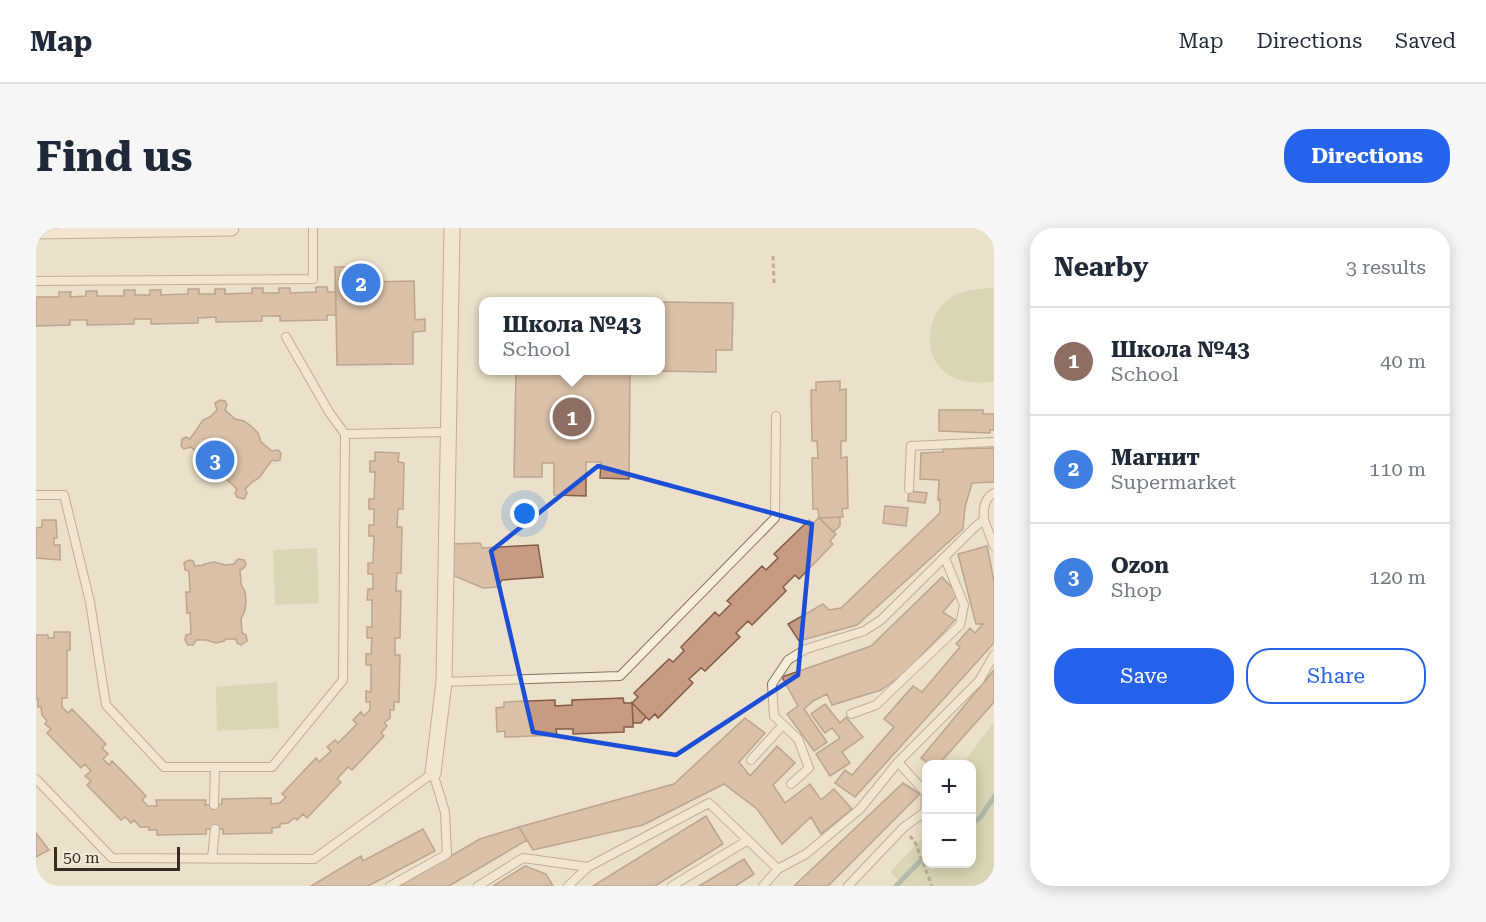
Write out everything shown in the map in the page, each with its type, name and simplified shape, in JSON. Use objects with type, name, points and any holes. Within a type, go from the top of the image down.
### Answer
[{"type":"street","points":[[36,231],[231,228]]},
{"type":"street","points":[[433,773],[444,682],[452,228]]},
{"type":"lane","points":[[36,281],[313,279],[313,228]]},
{"type":"lane","points":[[36,495],[64,495],[90,602],[106,705],[164,766],[272,767],[343,680],[345,434],[329,412],[286,337]]},
{"type":"lane","points":[[444,682],[620,676],[774,518],[776,416]]},
{"type":"lane","points":[[345,434],[447,432]]},
{"type":"lane","points":[[909,489],[911,446],[994,441]]},
{"type":"lane","points":[[994,493],[989,496],[983,509],[984,520],[994,546]]},
{"type":"lane","points":[[791,784],[809,768],[798,739],[774,716],[772,684],[788,660],[806,649],[864,631],[882,620],[984,520]]},
{"type":"lane","points":[[851,714],[876,705],[960,626],[964,605],[945,558]]},
{"type":"lane","points":[[763,886],[778,868],[806,854],[860,809],[898,762],[979,681],[994,655]]},
{"type":"lane","points":[[751,760],[783,725]]},
{"type":"lane","points":[[848,886],[904,827],[925,812],[926,793],[898,762]]},
{"type":"lane","points":[[214,767],[214,805]]},
{"type":"lane","points":[[36,779],[112,858],[314,859],[433,773],[445,812],[447,854],[390,886]]},
{"type":"lane","points":[[568,886],[588,867],[709,803],[778,868]]},
{"type":"lane","points":[[212,859],[214,829]]},
{"type":"lane","points":[[672,886],[748,840]]},
{"type":"lane","points":[[478,886],[523,858],[588,867]]},
{"type":"path","points":[[773,256],[774,283]]},
{"type":"path","points":[[917,847],[932,886]]},
{"type":"highlighted area","points":[[598,466],[812,524],[798,675],[676,755],[533,732],[491,551]]},
{"type":"green space","points":[[994,288],[994,382],[971,382],[955,378],[940,367],[934,358],[930,346],[932,323],[944,303],[953,296],[973,290]]},
{"type":"green space","points":[[317,548],[319,603],[275,605],[273,550]]},
{"type":"green space","points":[[277,682],[279,728],[217,731],[216,687]]},
{"type":"green space","points":[[994,722],[994,886],[896,886],[898,880],[890,872],[922,837],[922,868],[976,868],[976,760],[966,760]]},
{"type":"building","points":[[335,267],[372,267],[373,282],[414,281],[415,320],[425,319],[425,331],[413,332],[413,364],[337,365]]},
{"type":"building","points":[[316,287],[327,287],[328,292],[336,292],[336,315],[327,315],[327,320],[280,321],[280,316],[262,316],[262,321],[216,322],[216,317],[198,318],[198,323],[151,324],[151,319],[134,319],[134,324],[87,325],[87,320],[70,320],[70,325],[36,326],[36,297],[59,297],[59,292],[71,292],[70,297],[86,296],[86,291],[97,291],[97,296],[124,296],[124,290],[135,290],[135,295],[150,295],[150,290],[161,290],[161,295],[188,294],[188,289],[199,289],[199,294],[215,294],[215,289],[225,289],[225,294],[252,293],[252,288],[263,288],[263,293],[279,293],[279,288],[290,288],[290,293],[316,292]]},
{"type":"building","points":[[665,302],[733,303],[732,350],[716,350],[716,372],[665,371]]},
{"type":"building","points":[[516,375],[630,375],[629,479],[600,478],[601,462],[586,462],[586,496],[554,495],[554,463],[542,463],[542,477],[514,477]]},
{"type":"building","points":[[840,381],[840,390],[846,389],[846,441],[841,441],[841,458],[847,457],[848,508],[842,509],[843,517],[819,518],[818,509],[813,509],[812,458],[818,458],[817,441],[812,441],[811,390],[816,390],[816,382]]},
{"type":"building","points":[[220,400],[225,401],[227,405],[225,410],[235,419],[244,421],[258,433],[261,442],[272,451],[278,450],[281,453],[280,460],[272,460],[259,478],[245,489],[247,493],[244,499],[237,497],[235,493],[237,489],[222,475],[219,478],[191,447],[184,449],[181,446],[182,439],[186,437],[190,439],[203,420],[217,410],[215,403]]},
{"type":"building","points":[[939,410],[983,410],[983,414],[994,414],[994,430],[990,430],[990,433],[939,431]]},
{"type":"building","points":[[994,448],[994,482],[972,483],[965,507],[963,529],[857,625],[799,641],[788,624],[823,604],[829,610],[841,608],[940,513],[939,480],[920,479],[921,453],[943,452],[943,449]]},
{"type":"building","points":[[375,452],[399,453],[398,462],[404,463],[403,509],[398,509],[397,527],[402,527],[401,573],[397,573],[396,591],[401,591],[400,638],[395,638],[395,655],[400,655],[399,702],[394,702],[394,710],[390,710],[390,718],[384,723],[387,726],[381,733],[384,736],[352,770],[348,767],[337,779],[341,782],[307,818],[303,814],[297,820],[294,818],[288,823],[280,824],[280,827],[272,828],[272,833],[223,834],[223,829],[206,829],[206,834],[157,835],[157,830],[140,827],[134,820],[131,823],[125,817],[121,820],[87,785],[91,781],[85,776],[91,771],[85,764],[81,768],[47,733],[51,729],[45,724],[47,721],[36,699],[36,635],[48,635],[48,638],[54,638],[54,632],[70,632],[70,650],[67,650],[67,698],[62,698],[62,707],[68,713],[72,709],[106,744],[102,748],[108,754],[103,759],[109,765],[112,761],[129,778],[146,796],[142,800],[148,806],[157,806],[156,800],[206,800],[205,805],[214,805],[222,804],[222,799],[271,798],[271,804],[280,803],[286,797],[282,794],[316,758],[319,762],[331,751],[327,747],[335,740],[338,743],[357,724],[353,720],[361,712],[364,716],[370,710],[370,702],[366,702],[366,691],[371,692],[371,665],[366,665],[366,654],[371,654],[372,638],[367,638],[367,627],[372,627],[372,600],[367,600],[368,589],[373,589],[373,574],[368,574],[368,563],[373,563],[374,536],[369,536],[369,525],[374,525],[374,509],[369,509],[369,499],[374,499],[375,472],[370,472],[370,461],[375,461]]},
{"type":"building","points":[[909,491],[927,493],[925,503],[908,501]]},
{"type":"building","points":[[885,506],[908,508],[906,526],[883,523]]},
{"type":"building","points":[[840,517],[840,526],[833,532],[819,518]]},
{"type":"building","points":[[819,518],[836,534],[830,541],[833,544],[799,579],[795,575],[783,587],[786,591],[752,625],[748,621],[736,633],[740,637],[705,671],[701,668],[689,679],[693,683],[658,718],[655,714],[649,720],[632,703],[638,697],[634,693],[669,659],[673,662],[684,651],[681,647],[715,612],[719,616],[731,604],[727,601],[762,566],[766,570],[778,558],[774,554],[809,520],[813,523]]},
{"type":"building","points":[[42,520],[56,520],[57,538],[54,538],[54,545],[60,545],[60,560],[36,558],[36,528],[42,527]]},
{"type":"building","points":[[480,543],[482,548],[538,545],[543,577],[502,580],[498,587],[483,588],[450,574],[452,544]]},
{"type":"building","points":[[987,546],[994,581],[994,643],[855,797],[835,783],[845,770],[852,775],[894,727],[884,719],[913,686],[922,692],[960,647],[956,644],[970,628],[975,633],[983,624],[976,624],[958,554]]},
{"type":"building","points":[[238,559],[244,560],[246,564],[240,570],[246,601],[241,619],[242,633],[246,635],[247,641],[241,645],[236,639],[226,639],[216,643],[196,640],[193,645],[188,645],[185,640],[186,635],[191,634],[186,592],[190,592],[189,571],[185,570],[184,563],[189,560],[193,561],[195,566],[214,562],[225,565],[234,564]]},
{"type":"building","points":[[942,577],[958,594],[943,612],[955,620],[905,673],[881,690],[832,705],[827,694],[804,709],[827,742],[814,751],[787,714],[798,706],[782,677],[871,646]]},
{"type":"building","points":[[994,670],[994,702],[943,760],[921,758]]},
{"type":"building","points":[[623,698],[624,703],[632,703],[633,723],[633,727],[624,727],[624,732],[573,734],[573,729],[556,729],[557,735],[505,737],[505,731],[497,732],[496,708],[504,707],[504,702],[555,700],[555,706],[572,705],[572,700]]},
{"type":"building","points":[[632,703],[646,717],[641,723],[633,723]]},
{"type":"building","points":[[825,704],[840,723],[846,717],[863,737],[842,752],[850,763],[830,776],[816,754],[840,738],[832,728],[825,733],[811,714]]},
{"type":"building","points":[[745,718],[765,733],[739,762],[750,776],[777,746],[795,763],[773,785],[785,803],[810,784],[821,800],[834,789],[852,809],[821,834],[811,817],[782,844],[757,809],[724,784],[643,825],[533,850],[519,827],[674,784]]},
{"type":"building","points":[[903,783],[920,794],[828,886],[794,886]]},
{"type":"building","points":[[706,816],[723,844],[655,886],[593,886]]},
{"type":"building","points":[[519,827],[527,840],[449,886],[399,886],[480,839]]},
{"type":"building","points":[[423,829],[435,851],[368,886],[311,886],[361,856],[363,861]]},
{"type":"building","points":[[36,833],[49,850],[36,857]]},
{"type":"building","points":[[744,859],[754,874],[737,886],[699,886]]},
{"type":"building","points":[[525,866],[546,874],[553,886],[493,886]]},
{"type":"waterway","points":[[976,820],[994,797]]},
{"type":"waterway","points":[[896,886],[922,859]]},
{"type":"place","name":"Магнит","points":[[361,283]]},
{"type":"place","name":"Школа №43","points":[[572,417]]},
{"type":"place","name":"Ozon","points":[[215,460]]}]
